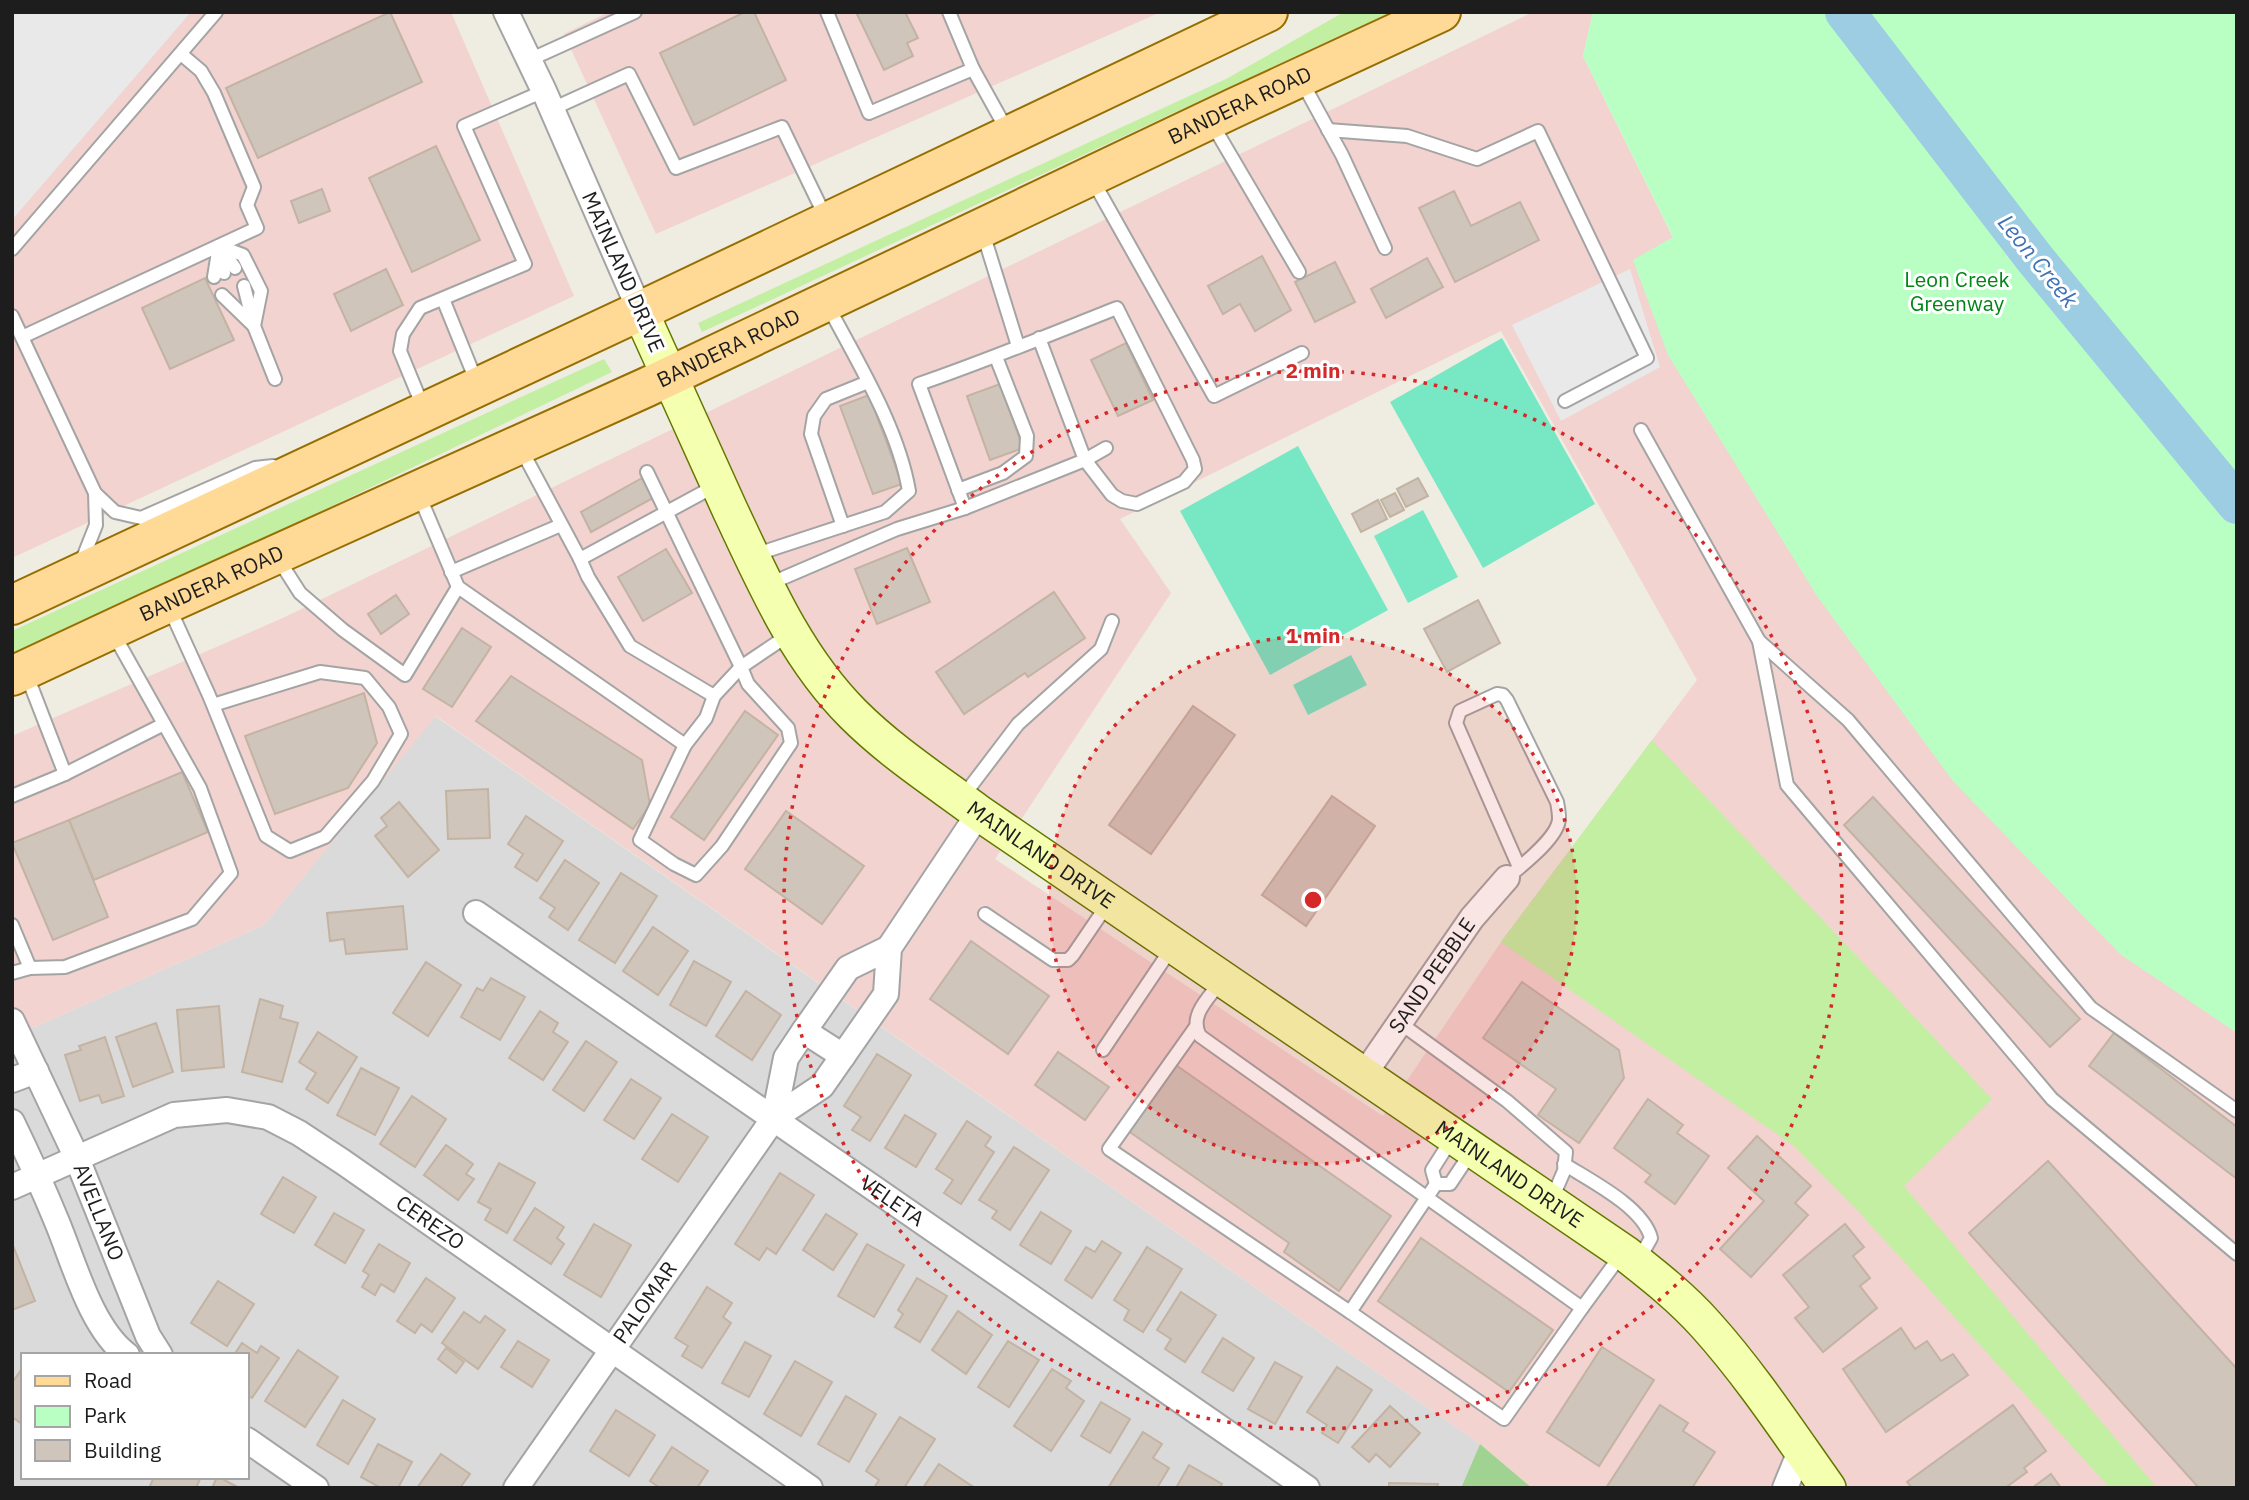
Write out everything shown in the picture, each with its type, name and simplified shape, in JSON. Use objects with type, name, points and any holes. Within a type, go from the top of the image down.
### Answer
[{"type":"main road","points":[[12,605],[828,222],[1010,135],[1225,27],[1268,12]]},
{"type":"main road","name":"BANDERA ROAD","points":[[19,673],[167,603],[670,377],[1209,119],[1441,12]]},
{"type":"main road","name":"MAINLAND DRIVE","points":[[640,311],[759,571],[810,663],[853,714],[896,752],[970,806],[1630,1257],[1667,1286],[1705,1323],[1738,1363],[1828,1488]]},
{"type":"street","name":"MAINLAND DRIVE","points":[[506,12],[548,100],[640,311]]},
{"type":"street","name":"PALOMAR","points":[[516,1488],[774,1118],[822,1086],[886,994],[889,948],[970,806]]},
{"type":"street","name":"SAND PEBBLE","points":[[1363,1076],[1472,918],[1513,872]]},
{"type":"street","name":"VELETA","points":[[477,913],[1307,1488]]},
{"type":"street","name":"PALOMAR","points":[[774,1118],[786,1058],[804,1031],[848,968],[889,948]]},
{"type":"street","name":"AVELLANO","points":[[12,1021],[76,1158],[148,1336],[159,1353]]},
{"type":"street","points":[[804,1031],[843,1056]]},
{"type":"street","points":[[12,1080],[36,1071]]},
{"type":"street","name":"CEREZO","points":[[12,1187],[174,1115],[227,1110],[268,1117],[299,1133],[343,1162],[810,1488]]},
{"type":"street","name":"AVELLANO","points":[[12,1122],[38,1176],[99,1323],[115,1345],[125,1353]]},
{"type":"street","points":[[248,1441],[316,1488]]},
{"type":"street","points":[[1785,1488],[1801,1449]]},
{"type":"lane","points":[[12,249],[216,12]]},
{"type":"lane","points":[[529,60],[635,12]]},
{"type":"lane","points":[[827,12],[869,113],[973,69]]},
{"type":"lane","points":[[948,12],[973,69],[1010,135]]},
{"type":"lane","points":[[22,337],[257,228],[247,205],[254,187],[214,93],[201,71],[181,54]]},
{"type":"lane","points":[[425,411],[400,351],[403,334],[421,308],[525,264],[464,126],[629,74],[676,168],[782,127],[828,222]]},
{"type":"lane","points":[[1300,77],[1385,248]]},
{"type":"lane","points":[[1209,119],[1299,272]]},
{"type":"lane","points":[[1328,130],[1407,136],[1477,159],[1538,131],[1647,358],[1565,401]]},
{"type":"lane","points":[[1090,176],[1214,396],[1302,353]]},
{"type":"lane","points":[[982,229],[1018,346]]},
{"type":"lane","points":[[219,246],[224,273],[219,246]]},
{"type":"lane","points":[[219,246],[243,255],[261,291],[254,326]]},
{"type":"lane","points":[[254,326],[233,291],[254,326],[275,379]]},
{"type":"lane","points":[[443,299],[478,386]]},
{"type":"lane","points":[[759,571],[843,526],[885,512],[909,491],[905,463],[868,382],[826,302]]},
{"type":"lane","points":[[965,508],[919,384],[996,357],[1018,346],[1117,308],[1193,460],[1195,470],[1184,482],[1137,504],[1122,501],[1112,495],[1085,460],[1039,338]]},
{"type":"lane","points":[[12,316],[95,493],[115,512],[141,517],[255,468],[315,462]]},
{"type":"lane","points":[[958,490],[1003,473],[1026,456],[1027,436],[996,357]]},
{"type":"lane","points":[[843,526],[811,434],[814,416],[826,399],[868,382]]},
{"type":"lane","points":[[1641,430],[1759,641],[1787,785],[2052,1099],[2237,1254]]},
{"type":"lane","points":[[519,445],[630,646],[714,696]]},
{"type":"lane","points":[[759,571],[965,508],[1085,460],[1106,448]]},
{"type":"lane","points":[[647,472],[668,513],[741,667],[748,684],[788,728],[791,743],[722,846],[696,875],[674,864],[640,840],[685,745],[706,718],[714,696],[741,667],[792,633]]},
{"type":"lane","points":[[580,559],[718,484]]},
{"type":"lane","points":[[417,491],[458,587],[685,745]]},
{"type":"lane","points":[[76,574],[96,525],[95,493]]},
{"type":"lane","points":[[451,572],[561,525]]},
{"type":"lane","points":[[276,555],[300,593],[405,675],[458,587]]},
{"type":"lane","points":[[167,603],[267,836],[290,851],[326,837],[373,781],[401,734],[389,707],[365,678],[320,672],[213,705]]},
{"type":"lane","points":[[970,806],[1018,724],[1101,649],[1112,621]]},
{"type":"lane","points":[[12,973],[30,968],[65,967],[192,919],[231,873],[200,788],[111,630]]},
{"type":"lane","points":[[1759,641],[1848,720],[2091,1008],[2237,1111]]},
{"type":"lane","points":[[19,673],[65,774]]},
{"type":"lane","points":[[1497,694],[1507,700],[1557,802],[1559,820],[1555,833],[1513,872],[1456,723],[1460,711],[1497,694]]},
{"type":"lane","points":[[12,796],[65,774],[164,724]]},
{"type":"lane","points":[[985,914],[1053,960],[1061,961],[1073,955],[1109,902]]},
{"type":"lane","points":[[12,925],[30,968]]},
{"type":"lane","points":[[1103,1050],[1173,946]]},
{"type":"lane","points":[[1222,980],[1195,1017],[1195,1028],[1200,1036],[1582,1308]]},
{"type":"lane","points":[[1400,1023],[1507,1101],[1566,1153],[1559,1186],[1551,1203]]},
{"type":"lane","points":[[1195,1028],[1109,1149],[1504,1419],[1582,1308],[1651,1238],[1648,1226],[1620,1200],[1564,1164]]},
{"type":"lane","points":[[1350,1312],[1429,1199],[1436,1184],[1432,1170],[1463,1144]]},
{"type":"lane","points":[[1436,1184],[1450,1184],[1463,1144]]},
{"type":"shaded area","points":[[12,12],[451,12],[574,296],[12,558]]},
{"type":"shaded area","points":[[12,12],[191,12],[12,220]]},
{"type":"shaded area","points":[[609,12],[1161,12],[656,234],[564,34]]},
{"type":"shaded area","points":[[1533,12],[1593,12],[1583,56],[1673,238],[2237,1033],[2237,1488],[1532,1488],[1480,1444],[436,716],[264,925],[12,1037],[12,736],[285,617]],"holes":[[[1501,331],[1697,680],[1503,939],[1383,1116],[995,859],[1171,593],[1120,519]]]},
{"type":"shaded area","points":[[1630,269],[1660,367],[1561,421],[1512,325]]},
{"type":"shaded area","points":[[435,716],[1480,1444],[1461,1488],[12,1488],[12,1037],[264,925]]},
{"type":"green space","points":[[1344,12],[1391,12],[702,332],[698,323],[1226,79]]},
{"type":"green space","name":"Leon Creek Greenway","points":[[1593,12],[2237,12],[2237,1033],[2120,954],[1953,781],[1817,596],[1668,355],[1633,260],[1673,237],[1583,56]]},
{"type":"green space","points":[[1502,338],[1595,504],[1483,568],[1390,402]]},
{"type":"green space","points":[[604,359],[612,372],[12,659],[12,631]]},
{"type":"green space","points":[[1298,446],[1388,610],[1270,675],[1180,511]]},
{"type":"green space","points":[[1423,510],[1458,577],[1408,603],[1374,536]]},
{"type":"green space","points":[[1351,655],[1367,685],[1308,715],[1293,685]]},
{"type":"green space","points":[[1652,740],[1992,1099],[1904,1186],[2157,1488],[2110,1488],[1857,1210],[1794,1146],[1501,942]]},
{"type":"green space","points":[[1480,1444],[1532,1488],[1461,1488]]},
{"type":"building","points":[[390,12],[422,82],[258,158],[226,88]]},
{"type":"building","points":[[745,12],[754,12],[786,80],[694,125],[660,53]]},
{"type":"building","points":[[856,12],[905,12],[918,38],[907,43],[913,56],[884,70]]},
{"type":"building","points":[[436,146],[480,240],[412,272],[369,178]]},
{"type":"building","points":[[322,189],[330,211],[299,223],[291,201]]},
{"type":"building","points":[[1454,191],[1471,226],[1520,202],[1539,240],[1455,282],[1419,208]]},
{"type":"building","points":[[1262,256],[1291,310],[1255,331],[1240,304],[1223,314],[1208,286]]},
{"type":"building","points":[[1427,258],[1443,287],[1386,318],[1371,289]]},
{"type":"building","points":[[1335,262],[1355,302],[1315,322],[1295,282]]},
{"type":"building","points":[[386,269],[403,305],[351,331],[334,294]]},
{"type":"building","points":[[205,278],[234,340],[170,369],[142,308]]},
{"type":"building","points":[[1126,343],[1153,400],[1118,416],[1091,360]]},
{"type":"building","points":[[1000,384],[1023,448],[990,460],[967,396]]},
{"type":"building","points":[[869,395],[902,484],[873,494],[840,406]]},
{"type":"building","points":[[642,478],[653,498],[591,532],[581,512]]},
{"type":"building","points":[[1418,478],[1428,496],[1406,507],[1397,489]]},
{"type":"building","points":[[1395,493],[1404,510],[1390,517],[1381,500]]},
{"type":"building","points":[[1378,500],[1387,519],[1361,532],[1352,514]]},
{"type":"building","points":[[907,548],[930,602],[877,624],[855,569]]},
{"type":"building","points":[[666,549],[692,593],[643,621],[618,577]]},
{"type":"building","points":[[1054,592],[1085,638],[1028,677],[1025,673],[964,714],[936,672]]},
{"type":"building","points":[[396,595],[409,614],[381,634],[368,614]]},
{"type":"building","points":[[1478,600],[1500,643],[1447,672],[1424,629]]},
{"type":"building","points":[[462,628],[491,647],[452,707],[423,689]]},
{"type":"building","points":[[511,676],[642,760],[650,805],[633,829],[476,721]]},
{"type":"building","points":[[364,693],[377,743],[348,788],[275,814],[245,736]]},
{"type":"building","points":[[1193,706],[1235,735],[1151,854],[1109,825]]},
{"type":"building","points":[[745,711],[778,735],[704,840],[671,817]]},
{"type":"building","points":[[182,772],[208,832],[94,880],[69,820]]},
{"type":"building","points":[[488,789],[490,838],[448,839],[446,791]]},
{"type":"building","points":[[1332,796],[1375,826],[1306,926],[1262,895]]},
{"type":"building","points":[[1873,797],[2080,1019],[2050,1047],[1844,825]]},
{"type":"building","points":[[399,802],[439,850],[408,877],[375,836],[387,826],[381,818]]},
{"type":"building","points":[[786,811],[864,866],[822,924],[745,869]]},
{"type":"building","points":[[526,816],[563,841],[537,881],[515,867],[523,854],[508,844]]},
{"type":"building","points":[[69,820],[108,917],[53,940],[12,843]]},
{"type":"building","points":[[565,860],[599,883],[568,930],[549,917],[555,908],[540,898]]},
{"type":"building","points":[[621,873],[657,896],[615,963],[579,940]]},
{"type":"building","points":[[403,906],[407,949],[346,954],[344,939],[330,941],[327,913]]},
{"type":"building","points":[[653,927],[688,951],[658,995],[623,971]]},
{"type":"building","points":[[971,941],[1049,996],[1008,1054],[930,999]]},
{"type":"building","points":[[694,961],[731,982],[706,1026],[670,1005]]},
{"type":"building","points":[[426,962],[461,985],[428,1036],[393,1013]]},
{"type":"building","points":[[491,978],[525,997],[500,1040],[461,1017],[477,988],[483,991]]},
{"type":"building","points":[[1522,982],[1619,1050],[1624,1078],[1579,1143],[1538,1115],[1556,1089],[1483,1038]]},
{"type":"building","points":[[746,991],[781,1015],[752,1060],[716,1036]]},
{"type":"building","points":[[260,999],[283,1006],[280,1018],[298,1023],[282,1082],[242,1072]]},
{"type":"building","points":[[219,1006],[224,1067],[182,1071],[177,1010]]},
{"type":"building","points":[[540,1011],[558,1023],[553,1032],[568,1042],[543,1080],[509,1058]]},
{"type":"building","points":[[156,1023],[173,1072],[133,1087],[116,1037]]},
{"type":"building","points":[[318,1032],[357,1057],[328,1103],[306,1089],[316,1073],[299,1062]]},
{"type":"building","points":[[2114,1033],[2237,1127],[2237,1179],[2089,1066]]},
{"type":"building","points":[[105,1037],[124,1096],[102,1103],[99,1095],[80,1101],[65,1055],[81,1050],[79,1046]]},
{"type":"building","points":[[586,1041],[617,1062],[584,1111],[553,1090]]},
{"type":"building","points":[[1058,1052],[1109,1087],[1085,1120],[1035,1085]]},
{"type":"building","points":[[877,1054],[911,1075],[870,1141],[852,1130],[861,1117],[844,1106]]},
{"type":"building","points":[[1173,1063],[1391,1216],[1339,1291],[1284,1252],[1289,1243],[1127,1130]]},
{"type":"building","points":[[361,1068],[399,1088],[375,1135],[337,1115]]},
{"type":"building","points":[[631,1079],[661,1098],[634,1139],[604,1120]]},
{"type":"building","points":[[412,1096],[446,1119],[415,1167],[380,1144]]},
{"type":"building","points":[[1648,1099],[1683,1125],[1677,1133],[1709,1156],[1675,1204],[1645,1182],[1651,1175],[1614,1148]]},
{"type":"building","points":[[672,1114],[708,1137],[678,1182],[642,1159]]},
{"type":"building","points":[[905,1115],[936,1134],[916,1167],[885,1148]]},
{"type":"building","points":[[967,1121],[991,1137],[985,1146],[994,1152],[961,1204],[944,1193],[953,1180],[936,1169]]},
{"type":"building","points":[[1757,1136],[1811,1186],[1795,1203],[1808,1215],[1751,1277],[1720,1249],[1764,1201],[1728,1168]]},
{"type":"building","points":[[446,1145],[473,1164],[466,1174],[474,1179],[458,1200],[424,1175]]},
{"type":"building","points":[[1014,1147],[1049,1170],[1010,1230],[992,1218],[997,1211],[979,1200]]},
{"type":"building","points":[[2048,1161],[2237,1369],[2237,1488],[2199,1488],[1969,1233]]},
{"type":"building","points":[[499,1163],[535,1183],[507,1233],[485,1220],[491,1209],[478,1202]]},
{"type":"building","points":[[780,1173],[814,1195],[776,1254],[767,1248],[759,1260],[735,1244]]},
{"type":"building","points":[[283,1177],[316,1197],[294,1233],[261,1214]]},
{"type":"building","points":[[535,1208],[564,1227],[557,1238],[564,1244],[551,1264],[514,1240]]},
{"type":"building","points":[[1041,1212],[1071,1231],[1051,1264],[1020,1245]]},
{"type":"building","points":[[334,1213],[364,1230],[345,1263],[315,1245]]},
{"type":"building","points":[[826,1214],[857,1234],[833,1270],[803,1250]]},
{"type":"building","points":[[594,1224],[631,1245],[601,1297],[564,1275]]},
{"type":"building","points":[[1845,1224],[1864,1247],[1853,1256],[1870,1278],[1860,1286],[1877,1308],[1823,1352],[1795,1318],[1809,1307],[1783,1275]]},
{"type":"building","points":[[1421,1238],[1553,1330],[1509,1392],[1378,1301]]},
{"type":"building","points":[[1102,1241],[1121,1253],[1092,1298],[1065,1280],[1086,1247],[1095,1252]]},
{"type":"building","points":[[12,1243],[35,1301],[12,1310]]},
{"type":"building","points":[[379,1244],[410,1263],[394,1292],[381,1284],[375,1295],[362,1287],[369,1275],[363,1271]]},
{"type":"building","points":[[867,1244],[904,1265],[874,1317],[838,1296]]},
{"type":"building","points":[[1147,1247],[1182,1269],[1143,1332],[1124,1320],[1129,1310],[1114,1300]]},
{"type":"building","points":[[426,1278],[455,1298],[432,1332],[421,1324],[415,1333],[397,1321]]},
{"type":"building","points":[[917,1278],[947,1296],[920,1342],[895,1327],[903,1314],[898,1310]]},
{"type":"building","points":[[218,1281],[254,1304],[227,1346],[191,1323]]},
{"type":"building","points":[[707,1287],[732,1303],[723,1317],[731,1323],[702,1368],[682,1356],[688,1346],[675,1338]]},
{"type":"building","points":[[1181,1292],[1216,1315],[1185,1362],[1165,1349],[1171,1339],[1157,1330]]},
{"type":"building","points":[[958,1311],[992,1335],[966,1374],[932,1350]]},
{"type":"building","points":[[464,1312],[480,1323],[485,1316],[505,1330],[478,1369],[442,1343]]},
{"type":"building","points":[[1901,1328],[1915,1349],[1927,1341],[1941,1361],[1953,1354],[1968,1375],[1886,1432],[1843,1369]]},
{"type":"building","points":[[1223,1338],[1254,1358],[1233,1391],[1202,1372]]},
{"type":"building","points":[[518,1341],[549,1360],[532,1387],[501,1367]]},
{"type":"building","points":[[1008,1341],[1039,1360],[1009,1407],[978,1387]]},
{"type":"building","points":[[745,1342],[771,1356],[749,1397],[722,1383]]},
{"type":"building","points":[[242,1343],[257,1353],[261,1346],[279,1358],[252,1398],[248,1396],[248,1353],[235,1353]]},
{"type":"building","points":[[1602,1347],[1654,1380],[1599,1466],[1547,1432]]},
{"type":"building","points":[[446,1348],[464,1362],[456,1373],[438,1359]]},
{"type":"building","points":[[298,1350],[338,1377],[305,1427],[265,1401]]},
{"type":"building","points":[[795,1361],[832,1382],[801,1436],[764,1414]]},
{"type":"building","points":[[1275,1362],[1302,1377],[1275,1424],[1248,1409]]},
{"type":"building","points":[[1337,1367],[1372,1390],[1338,1443],[1322,1433],[1327,1425],[1307,1412]]},
{"type":"building","points":[[1052,1369],[1071,1381],[1066,1388],[1084,1401],[1051,1451],[1014,1426]]},
{"type":"building","points":[[21,1370],[21,1423],[12,1417],[12,1383]]},
{"type":"building","points":[[846,1396],[876,1414],[849,1462],[818,1444]]},
{"type":"building","points":[[343,1400],[375,1419],[348,1464],[317,1445]]},
{"type":"building","points":[[1101,1402],[1130,1419],[1110,1453],[1081,1436]]},
{"type":"building","points":[[1660,1405],[1688,1423],[1683,1431],[1715,1452],[1692,1488],[1606,1488]]},
{"type":"building","points":[[2013,1405],[2046,1451],[2024,1468],[2027,1472],[2005,1488],[1912,1488],[1907,1482]]},
{"type":"building","points":[[1390,1406],[1420,1433],[1390,1467],[1376,1454],[1369,1462],[1352,1447]]},
{"type":"building","points":[[616,1410],[655,1435],[629,1476],[590,1451]]},
{"type":"building","points":[[900,1417],[935,1439],[904,1488],[874,1488],[879,1480],[866,1471]]},
{"type":"building","points":[[1143,1432],[1162,1444],[1153,1458],[1169,1468],[1157,1488],[1108,1488]]},
{"type":"building","points":[[378,1444],[412,1462],[398,1488],[381,1488],[361,1477]]},
{"type":"building","points":[[672,1447],[708,1471],[697,1488],[660,1488],[650,1481]]},
{"type":"building","points":[[441,1454],[470,1474],[460,1488],[417,1488]]},
{"type":"building","points":[[939,1464],[975,1488],[923,1488]]},
{"type":"building","points":[[1189,1465],[1222,1484],[1220,1488],[1176,1488]]},
{"type":"building","points":[[2051,1474],[2061,1488],[2032,1488]]},
{"type":"building","points":[[153,1479],[200,1479],[196,1488],[149,1488]]},
{"type":"building","points":[[216,1479],[223,1479],[239,1488],[212,1488]]},
{"type":"building","points":[[1389,1483],[1438,1484],[1437,1488],[1389,1488]]},
{"type":"waterway","name":"Leon Creek","points":[[1845,12],[2035,259],[2237,504]]}]
